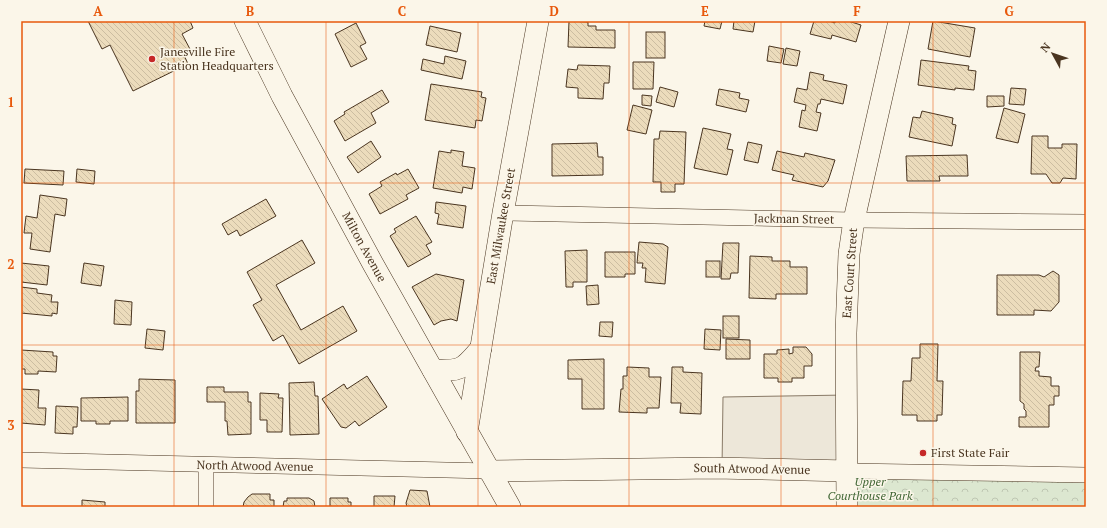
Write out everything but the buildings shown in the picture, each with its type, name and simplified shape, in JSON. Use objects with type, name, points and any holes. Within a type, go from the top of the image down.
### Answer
[{"type":"main road","name":"Milton Avenue","points":[[245,21],[282,96],[489,471]]},
{"type":"main road","name":"East Milwaukee Street","points":[[468,432],[503,213],[538,21]]},
{"type":"main road","name":"East Court Street","points":[[847,507],[848,471],[846,333],[849,254],[854,220],[900,21]]},
{"type":"main road","points":[[432,370],[449,371],[459,369],[470,361],[481,348]]},
{"type":"main road","name":"South Atwood Avenue","points":[[489,471],[714,468],[848,471]]},
{"type":"main road","points":[[489,471],[510,507]]},
{"type":"street","name":"Jackman Street","points":[[503,213],[854,220],[1086,222]]},
{"type":"street","name":"North Atwood Avenue","points":[[21,460],[489,471]]},
{"type":"street","points":[[206,465],[206,507]]},
{"type":"street","name":"South Atwood Avenue","points":[[848,471],[1086,475]]},
{"type":"green space","name":"Upper Courthouse Park","points":[[848,471],[1086,475],[1086,507],[847,507]]},
{"type":"shaded area","points":[[847,395],[848,471],[722,468],[723,397]]},
{"type":"place","name":"Janesville Fire Station Headquarters","points":[[152,59]]},
{"type":"place","name":"First State Fair","points":[[923,453]]}]
